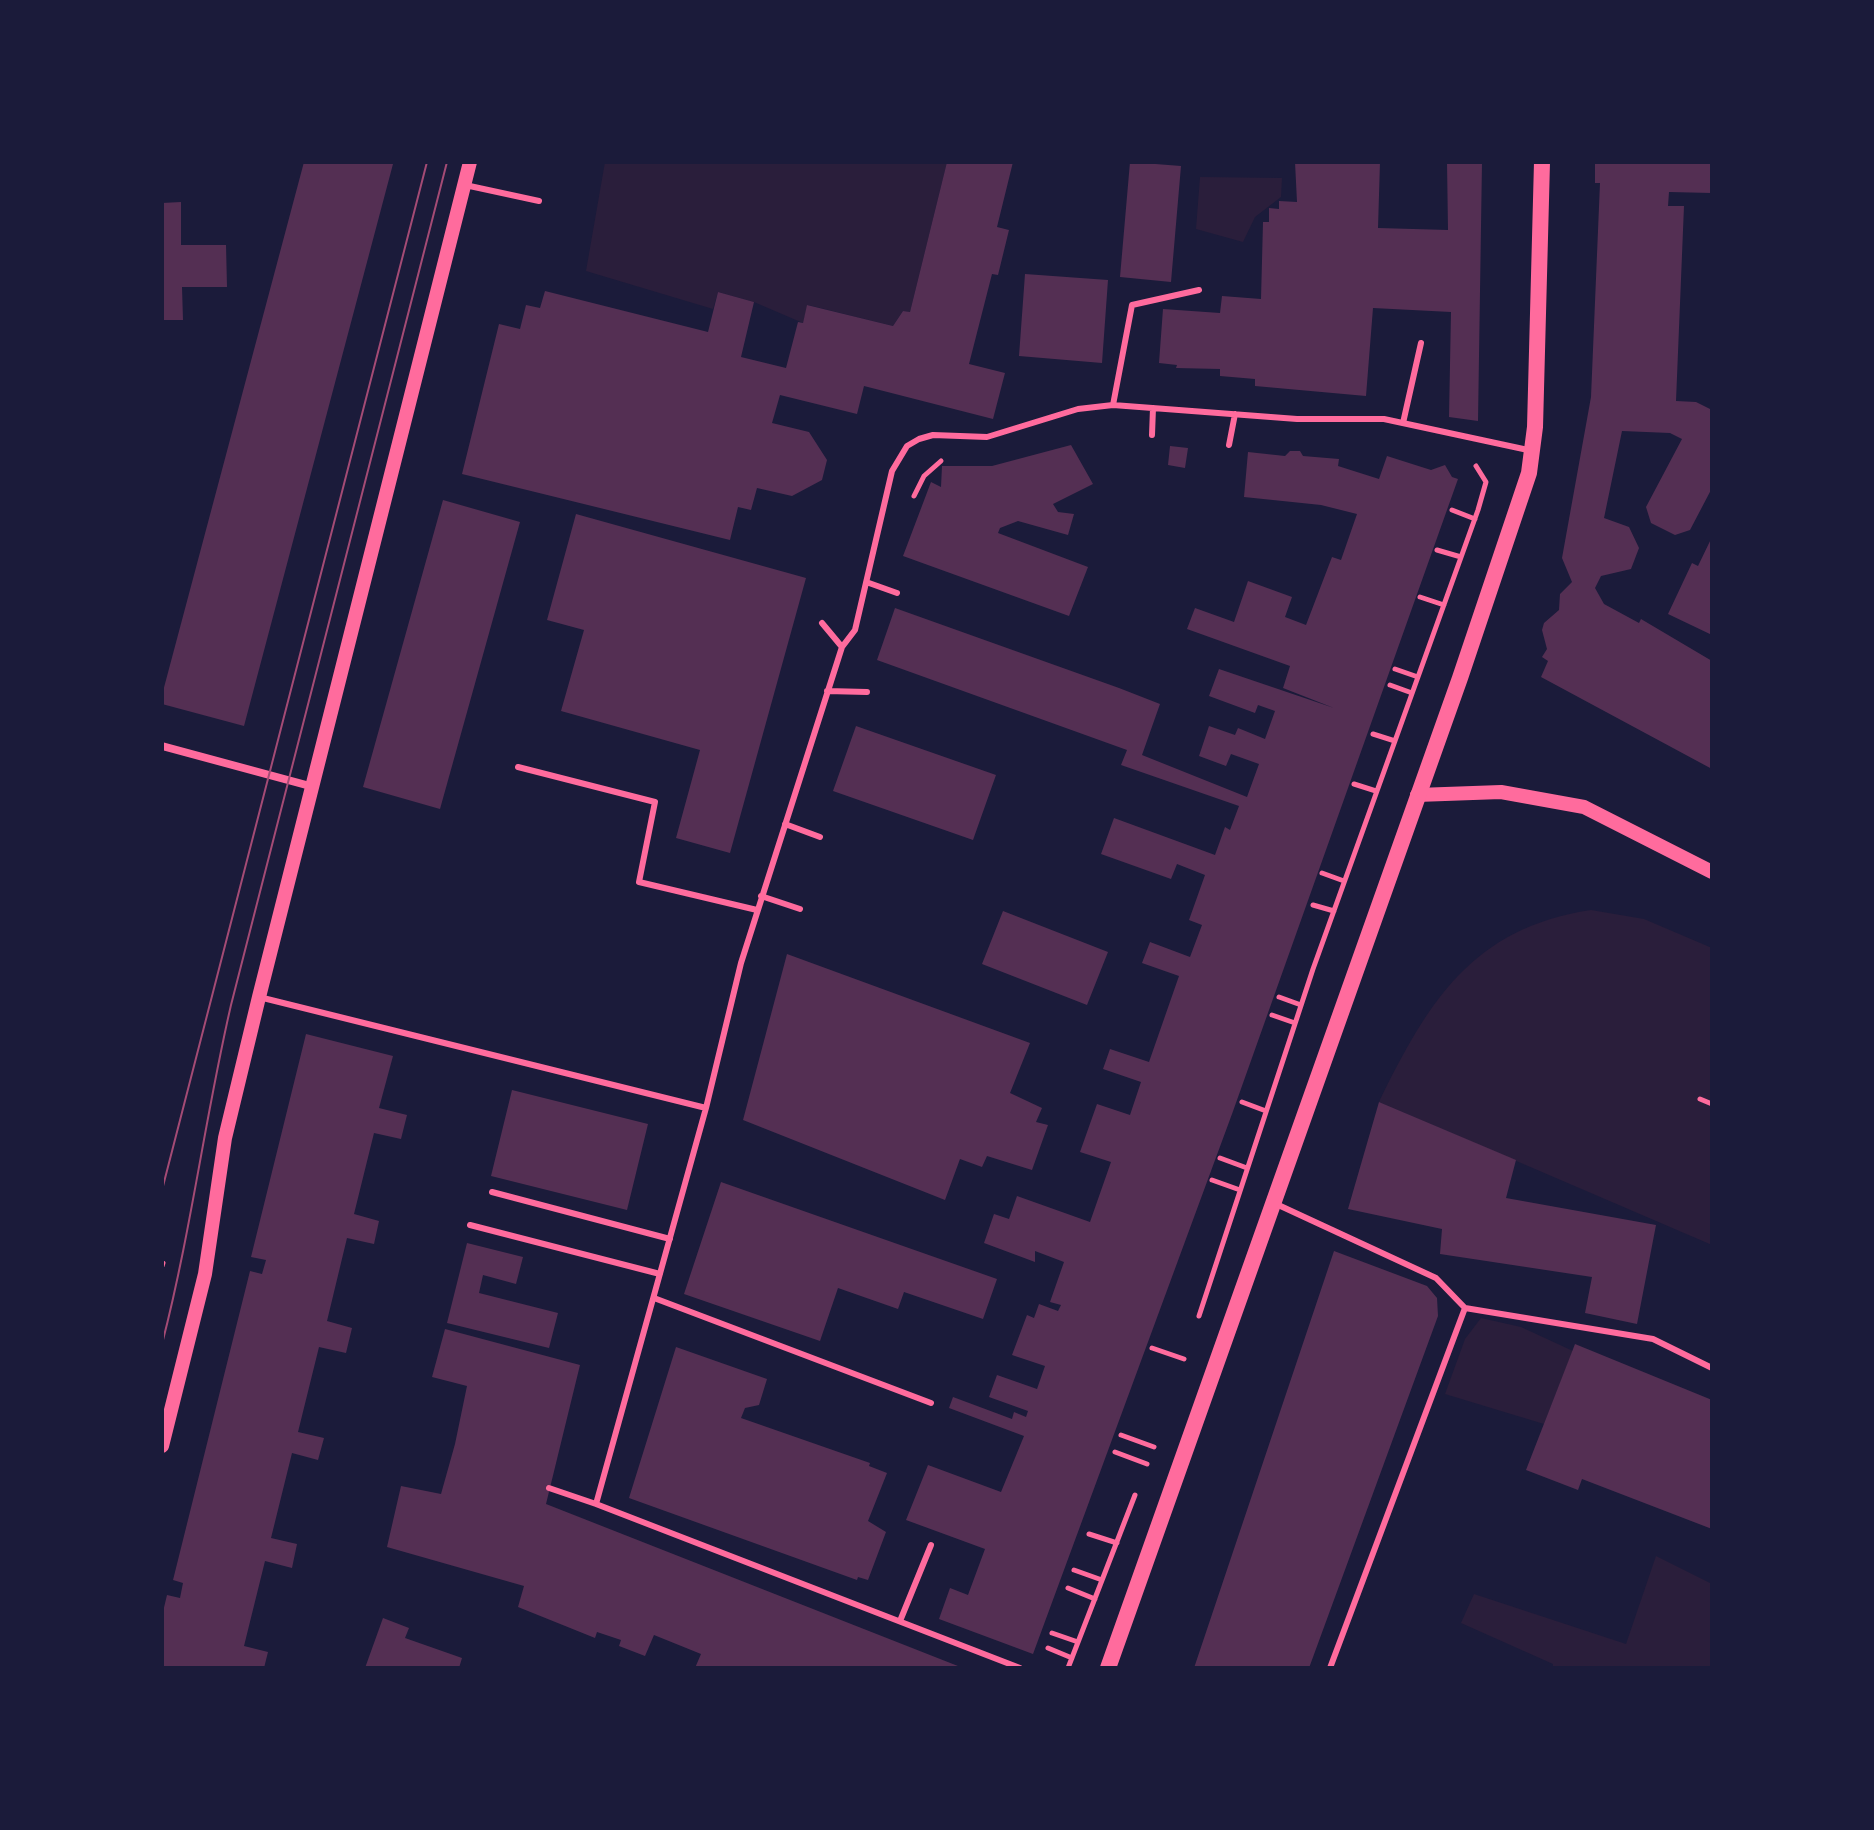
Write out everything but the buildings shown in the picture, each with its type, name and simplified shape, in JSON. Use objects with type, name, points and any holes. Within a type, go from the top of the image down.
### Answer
[{"type":"main road","points":[[1108,1668],[1460,678],[1534,451],[1542,162]]},
{"type":"street","points":[[162,1446],[205,1274],[225,1138],[310,786],[470,162]]},
{"type":"street","points":[[162,746],[310,786]]},
{"type":"street","points":[[1417,795],[1501,792],[1584,807],[1712,872]]},
{"type":"lane","points":[[465,185],[539,201]]},
{"type":"lane","points":[[1113,405],[1132,305],[1199,290]]},
{"type":"lane","points":[[1403,423],[1421,343]]},
{"type":"lane","points":[[596,1504],[706,1108],[761,896],[842,647],[855,630],[869,583],[892,471],[907,446],[933,435],[998,435],[1078,409],[1113,405],[1297,419],[1384,419],[1534,451]]},
{"type":"lane","points":[[1152,435],[1153,408]]},
{"type":"lane","points":[[1229,445],[1235,414]]},
{"type":"lane","points":[[869,583],[897,593]]},
{"type":"lane","points":[[822,623],[842,647]]},
{"type":"lane","points":[[827,691],[867,692]]},
{"type":"lane","points":[[518,767],[655,802],[639,882],[757,910]]},
{"type":"lane","points":[[785,824],[820,837]]},
{"type":"lane","points":[[761,896],[800,909]]},
{"type":"lane","points":[[259,997],[706,1108]]},
{"type":"lane","points":[[492,1192],[670,1239]]},
{"type":"lane","points":[[1272,1202],[1436,1278],[1465,1308],[1653,1339],[1712,1368]]},
{"type":"lane","points":[[470,1225],[660,1274]]},
{"type":"lane","points":[[654,1298],[931,1403]]},
{"type":"lane","points":[[1330,1668],[1465,1308]]},
{"type":"lane","points":[[549,1488],[1020,1668]]},
{"type":"lane","points":[[900,1621],[931,1545]]},
{"type":"path","points":[[910,510],[924,476],[945,459]]},
{"type":"path","points":[[1194,1331],[1301,1005],[1475,519],[1486,482],[1478,467],[1469,462]]},
{"type":"path","points":[[1452,510],[1475,519]]},
{"type":"path","points":[[1437,550],[1461,557]]},
{"type":"path","points":[[1420,597],[1444,605]]},
{"type":"path","points":[[1395,669],[1418,677]]},
{"type":"path","points":[[1390,685],[1413,693]]},
{"type":"path","points":[[1373,734],[1395,741]]},
{"type":"path","points":[[1354,784],[1376,791]]},
{"type":"path","points":[[1322,873],[1344,881]]},
{"type":"path","points":[[1313,905],[1334,911]]},
{"type":"path","points":[[1279,997],[1301,1005]]},
{"type":"path","points":[[1272,1015],[1295,1023]]},
{"type":"path","points":[[1700,1099],[1712,1104]]},
{"type":"path","points":[[1242,1102],[1266,1111]]},
{"type":"path","points":[[1220,1158],[1247,1168]]},
{"type":"path","points":[[1212,1180],[1240,1190]]},
{"type":"path","points":[[1180,1372],[1189,1345]]},
{"type":"path","points":[[1152,1348],[1184,1359]]},
{"type":"path","points":[[1142,1477],[1159,1434]]},
{"type":"path","points":[[1121,1435],[1154,1447]]},
{"type":"path","points":[[1115,1452],[1147,1464]]},
{"type":"path","points":[[1068,1668],[1137,1490]]},
{"type":"path","points":[[1089,1534],[1117,1543]]},
{"type":"path","points":[[1074,1570],[1102,1580]]},
{"type":"path","points":[[1068,1588],[1095,1599]]},
{"type":"path","points":[[1052,1633],[1078,1642]]},
{"type":"path","points":[[1048,1648],[1072,1658]]},
{"type":"shaded area","points":[[605,162],[947,162],[910,312],[903,311],[893,326],[808,305],[803,323],[754,302],[718,292],[713,309],[586,271]]},
{"type":"shaded area","points":[[1200,177],[1282,178],[1281,197],[1255,217],[1243,242],[1196,229]]},
{"type":"shaded area","points":[[1591,910],[1644,919],[1712,948],[1712,1245],[1379,1102],[1416,1032],[1459,975],[1485,952],[1515,934],[1550,919]]},
{"type":"shaded area","points":[[1481,1318],[1521,1327],[1573,1351],[1544,1424],[1445,1394],[1465,1339]]},
{"type":"shaded area","points":[[1656,1556],[1712,1584],[1712,1668],[1553,1668],[1553,1664],[1461,1623],[1474,1594],[1626,1644]]},
{"type":"tram line","points":[[162,1190],[427,162]]},
{"type":"tram line","points":[[162,1344],[231,1005],[447,162]]}]
